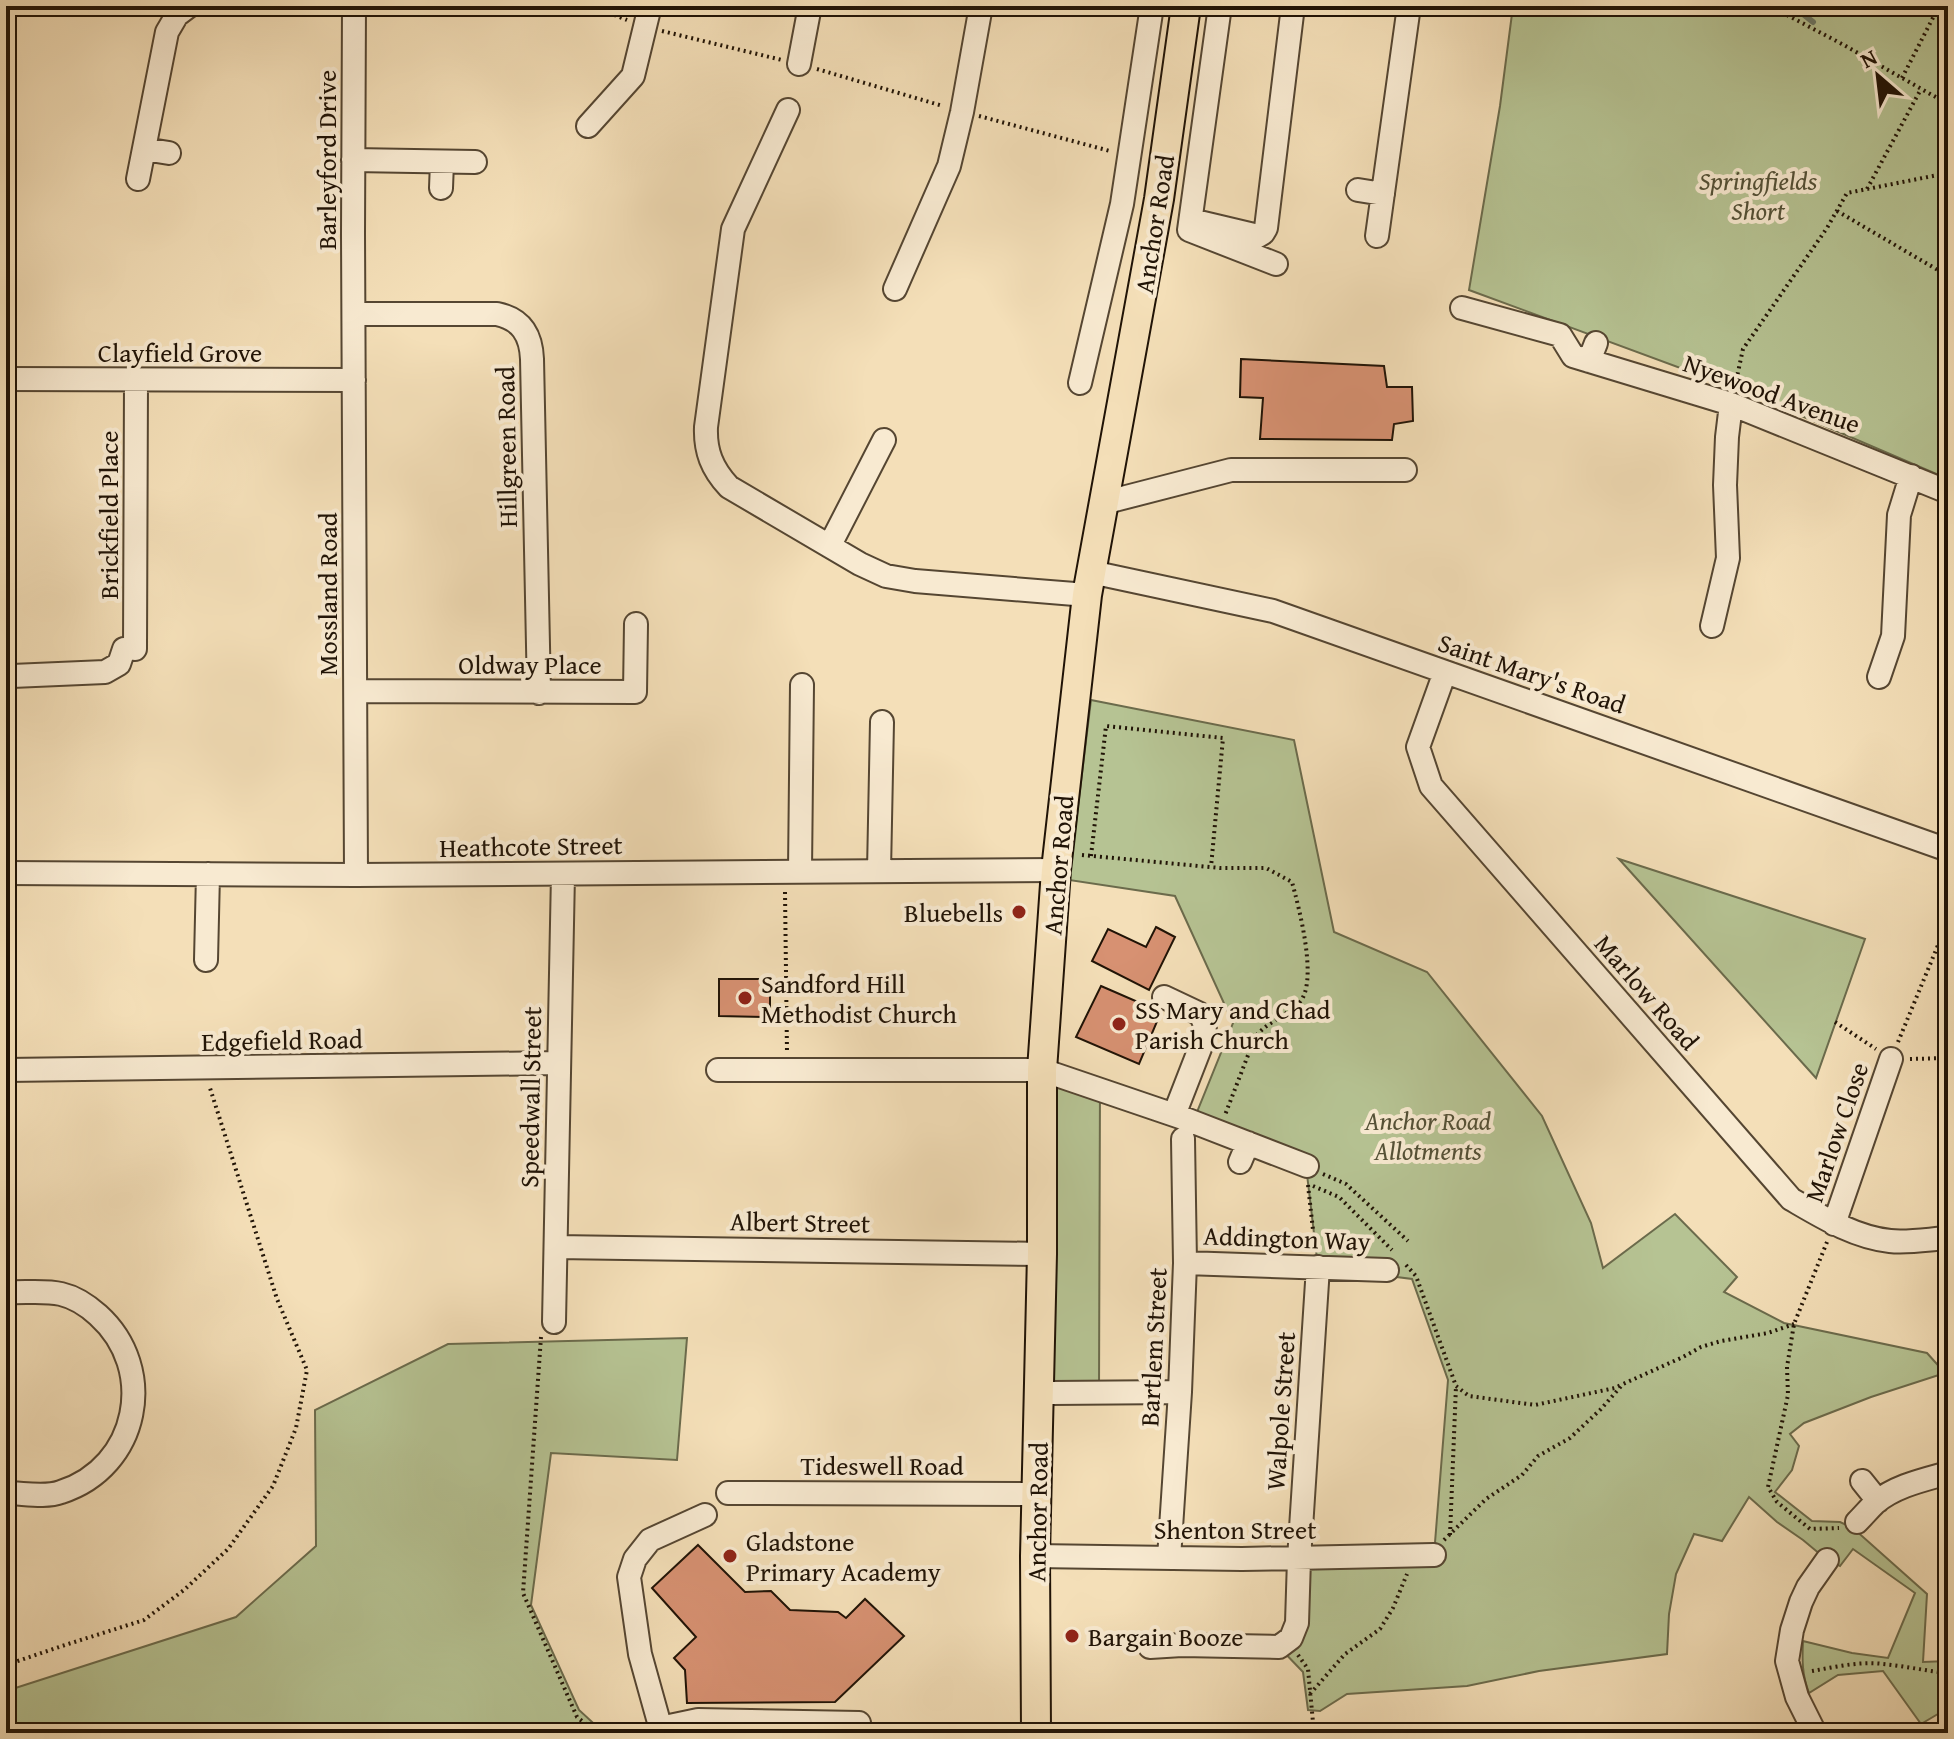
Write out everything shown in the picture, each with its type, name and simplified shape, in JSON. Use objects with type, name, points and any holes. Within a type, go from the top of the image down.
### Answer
[{"type":"main road","name":"Anchor Road","points":[[1036,1733],[1035,1556],[1042,1254],[1042,1070],[1057,861],[1089,583],[1159,199],[1186,6]]},
{"type":"street","points":[[138,179],[167,32],[177,15],[189,6]]},
{"type":"street","name":"Barleyford Drive","points":[[354,6],[354,314]]},
{"type":"street","points":[[588,126],[633,76],[650,6]]},
{"type":"street","points":[[799,64],[810,6]]},
{"type":"street","points":[[895,289],[949,166],[981,6]]},
{"type":"street","points":[[1080,383],[1122,204],[1152,6]]},
{"type":"street","points":[[1190,225],[1220,6]]},
{"type":"street","points":[[1190,225],[1258,236],[1266,228],[1293,6]]},
{"type":"street","points":[[1377,236],[1409,6]]},
{"type":"street","name":"Saint Mary's Road","points":[[788,110],[733,229],[706,438],[715,470],[729,487],[886,576],[915,581],[1089,583],[1273,611],[1948,850]]},
{"type":"street","points":[[144,149],[169,153]]},
{"type":"street","points":[[353,160],[475,162]]},
{"type":"street","points":[[441,188],[442,162]]},
{"type":"street","points":[[1358,190],[1383,194]]},
{"type":"street","points":[[1190,225],[1276,264]]},
{"type":"street","name":"Nyewood Avenue","points":[[1462,308],[1560,335],[1586,353],[1731,404],[1948,492]]},
{"type":"street","name":"Mossland Road","points":[[354,314],[356,875]]},
{"type":"street","name":"Hillgreen Road","points":[[354,314],[497,314],[515,320],[527,333],[532,359],[539,693]]},
{"type":"street","name":"Clayfield Grove","points":[[6,379],[354,380]]},
{"type":"street","name":"Brickfield Place","points":[[12,676],[105,672],[119,664],[132,649],[136,381]]},
{"type":"street","points":[[1712,626],[1728,558],[1725,485],[1731,404]]},
{"type":"street","points":[[830,545],[884,440]]},
{"type":"street","points":[[1103,503],[1231,470],[1405,470]]},
{"type":"street","points":[[1879,677],[1893,636],[1899,515],[1911,476]]},
{"type":"street","name":"Oldway Place","points":[[356,691],[635,692],[636,624]]},
{"type":"street","name":"Marlow Road","points":[[1445,672],[1418,747],[1431,786],[1791,1199],[1856,1233],[1891,1241],[1948,1238]]},
{"type":"street","points":[[792,871],[802,685]]},
{"type":"street","points":[[879,871],[882,722]]},
{"type":"street","name":"Heathcote Street","points":[[6,873],[356,875],[879,871],[1057,861]]},
{"type":"street","points":[[206,960],[208,874]]},
{"type":"street","name":"Speedwall Street","points":[[554,1322],[563,874]]},
{"type":"street","points":[[1164,997],[1200,1014],[1205,1024],[1204,1038],[1174,1115]]},
{"type":"street","name":"Marlow Close","points":[[1834,1224],[1891,1059]]},
{"type":"street","name":"Edgefield Road","points":[[6,1070],[559,1063]]},
{"type":"street","points":[[718,1070],[1042,1070],[1219,1132],[1244,1153],[1307,1175]]},
{"type":"street","name":"Bartlem Street","points":[[1169,1558],[1185,1263],[1183,1139]]},
{"type":"street","name":"Albert Street","points":[[556,1247],[1042,1254]]},
{"type":"street","name":"Addington Way","points":[[1185,1263],[1309,1268],[1396,1263]]},
{"type":"street","name":"Walpole Street","points":[[1150,1647],[1279,1647],[1291,1638],[1297,1623],[1318,1267]]},
{"type":"street","points":[[6,1292],[61,1294],[92,1310],[111,1329],[125,1351],[131,1368],[134,1404],[119,1446],[103,1468],[89,1479],[57,1494],[6,1493]]},
{"type":"street","points":[[1038,1390],[1051,1393],[1180,1392]]},
{"type":"street","points":[[1857,1522],[1878,1501],[1914,1482],[1948,1473]]},
{"type":"street","points":[[1862,1481],[1878,1501]]},
{"type":"street","name":"Tideswell Road","points":[[728,1493],[1036,1494]]},
{"type":"street","points":[[705,1515],[650,1540],[635,1559],[629,1577],[640,1654],[661,1730],[698,1720],[859,1723],[859,1733]]},
{"type":"street","name":"Shenton Street","points":[[1035,1556],[1299,1559],[1424,1556]]},
{"type":"street","points":[[1810,1731],[1787,1661],[1801,1602],[1827,1560]]},
{"type":"street","points":[[1787,1575],[1808,1587]]},
{"type":"path","points":[[1779,6],[1787,15],[1948,104]]},
{"type":"path","points":[[1902,78],[1939,6]]},
{"type":"path","points":[[1867,189],[1921,89]]},
{"type":"path","points":[[962,112],[1128,156]]},
{"type":"path","points":[[1731,404],[1743,349],[1847,193],[1948,173]]},
{"type":"path","points":[[1837,211],[1948,276]]},
{"type":"path","points":[[1091,856],[1106,726],[1223,738],[1211,867]]},
{"type":"path","points":[[1057,861],[1091,856],[1211,867],[1266,868],[1292,882],[1300,909],[1310,972],[1307,990],[1297,1005],[1261,1029],[1255,1037],[1219,1132]]},
{"type":"path","points":[[787,1070],[792,871]]},
{"type":"path","points":[[1891,1059],[1948,921]]},
{"type":"path","points":[[1835,1022],[1891,1059],[1948,1058]]},
{"type":"path","points":[[6,1665],[144,1620],[184,1590],[228,1549],[273,1486],[296,1428],[307,1370],[277,1299],[204,1069]]},
{"type":"path","points":[[1307,1175],[1346,1184],[1408,1241]]},
{"type":"path","points":[[1307,1175],[1339,1197],[1375,1231],[1396,1263],[1416,1276],[1456,1386],[1450,1535]]},
{"type":"path","points":[[1307,1175],[1318,1267]]},
{"type":"path","points":[[1834,1224],[1794,1324],[1787,1367],[1788,1395],[1768,1487],[1777,1502],[1810,1529],[1853,1528],[1857,1522]]},
{"type":"path","points":[[554,1322],[541,1337],[523,1593],[577,1717],[597,1733]]},
{"type":"path","points":[[1456,1386],[1469,1396],[1535,1405],[1615,1388],[1701,1347],[1768,1333],[1794,1324]]},
{"type":"path","points":[[1310,1694],[1345,1654],[1380,1629],[1424,1556],[1441,1544],[1486,1499],[1522,1475],[1538,1456],[1570,1438],[1623,1384]]},
{"type":"path","points":[[1791,1679],[1832,1667],[1881,1663],[1948,1673]]},
{"type":"path","points":[[1308,1669],[1314,1733]]},
{"type":"green space","name":"Springfields Short","points":[[1513,6],[1948,6],[1948,479],[1748,393],[1469,290],[1500,106]]},
{"type":"green space","name":"Anchor Road Allotments","points":[[1091,700],[1294,740],[1334,932],[1427,972],[1542,1116],[1591,1223],[1603,1268],[1675,1214],[1737,1277],[1724,1292],[1784,1323],[1927,1353],[1945,1373],[1804,1423],[1790,1434],[1799,1446],[1792,1470],[1775,1492],[1812,1521],[1840,1522],[1853,1528],[1927,1594],[1923,1662],[1948,1661],[1948,1708],[1921,1724],[1883,1671],[1838,1675],[1809,1693],[1803,1667],[1803,1641],[1888,1658],[1915,1593],[1853,1549],[1840,1566],[1827,1560],[1749,1497],[1722,1541],[1694,1534],[1676,1574],[1669,1614],[1667,1654],[1539,1671],[1467,1686],[1347,1694],[1320,1711],[1308,1710],[1303,1672],[1279,1647],[1291,1638],[1299,1559],[1434,1555],[1448,1380],[1412,1279],[1318,1267],[1306,1166],[1193,1122],[1233,1023],[1175,896],[1069,880]]},
{"type":"green space","points":[[1619,859],[1865,939],[1816,1078]]},
{"type":"green space","points":[[1042,1070],[1100,1083],[1099,1393],[1038,1390]]},
{"type":"green space","points":[[687,1338],[677,1460],[551,1453],[531,1605],[579,1710],[604,1733],[6,1733],[6,1691],[236,1617],[316,1546],[315,1410],[448,1344]]},
{"type":"building","points":[[1241,359],[1384,366],[1387,387],[1412,387],[1413,421],[1394,424],[1392,440],[1260,439],[1263,398],[1240,397]]},
{"type":"building","points":[[1156,927],[1175,937],[1149,990],[1092,961],[1108,929],[1146,947]]},
{"type":"building","name":"Sandford Hill Methodist Church","points":[[719,979],[770,979],[770,1017],[719,1016]]},
{"type":"building","name":"SS Mary and Chad Parish Church","points":[[1101,986],[1161,1012],[1139,1064],[1076,1037]]},
{"type":"building","points":[[698,1545],[745,1592],[771,1591],[790,1610],[838,1612],[846,1618],[865,1599],[904,1636],[835,1702],[687,1703],[685,1670],[674,1658],[696,1637],[652,1588]]},
{"type":"waterway","points":[[1793,6],[1813,22]]},
{"type":"place","name":"Bluebells","points":[[1019,912]]},
{"type":"place","name":"Sandford Hill Methodist Church","points":[[745,998]]},
{"type":"place","name":"SS Mary and Chad Parish Church","points":[[1119,1024]]},
{"type":"place","name":"Gladstone Primary Academy","points":[[730,1556]]},
{"type":"place","name":"Bargain Booze","points":[[1072,1636]]}]
